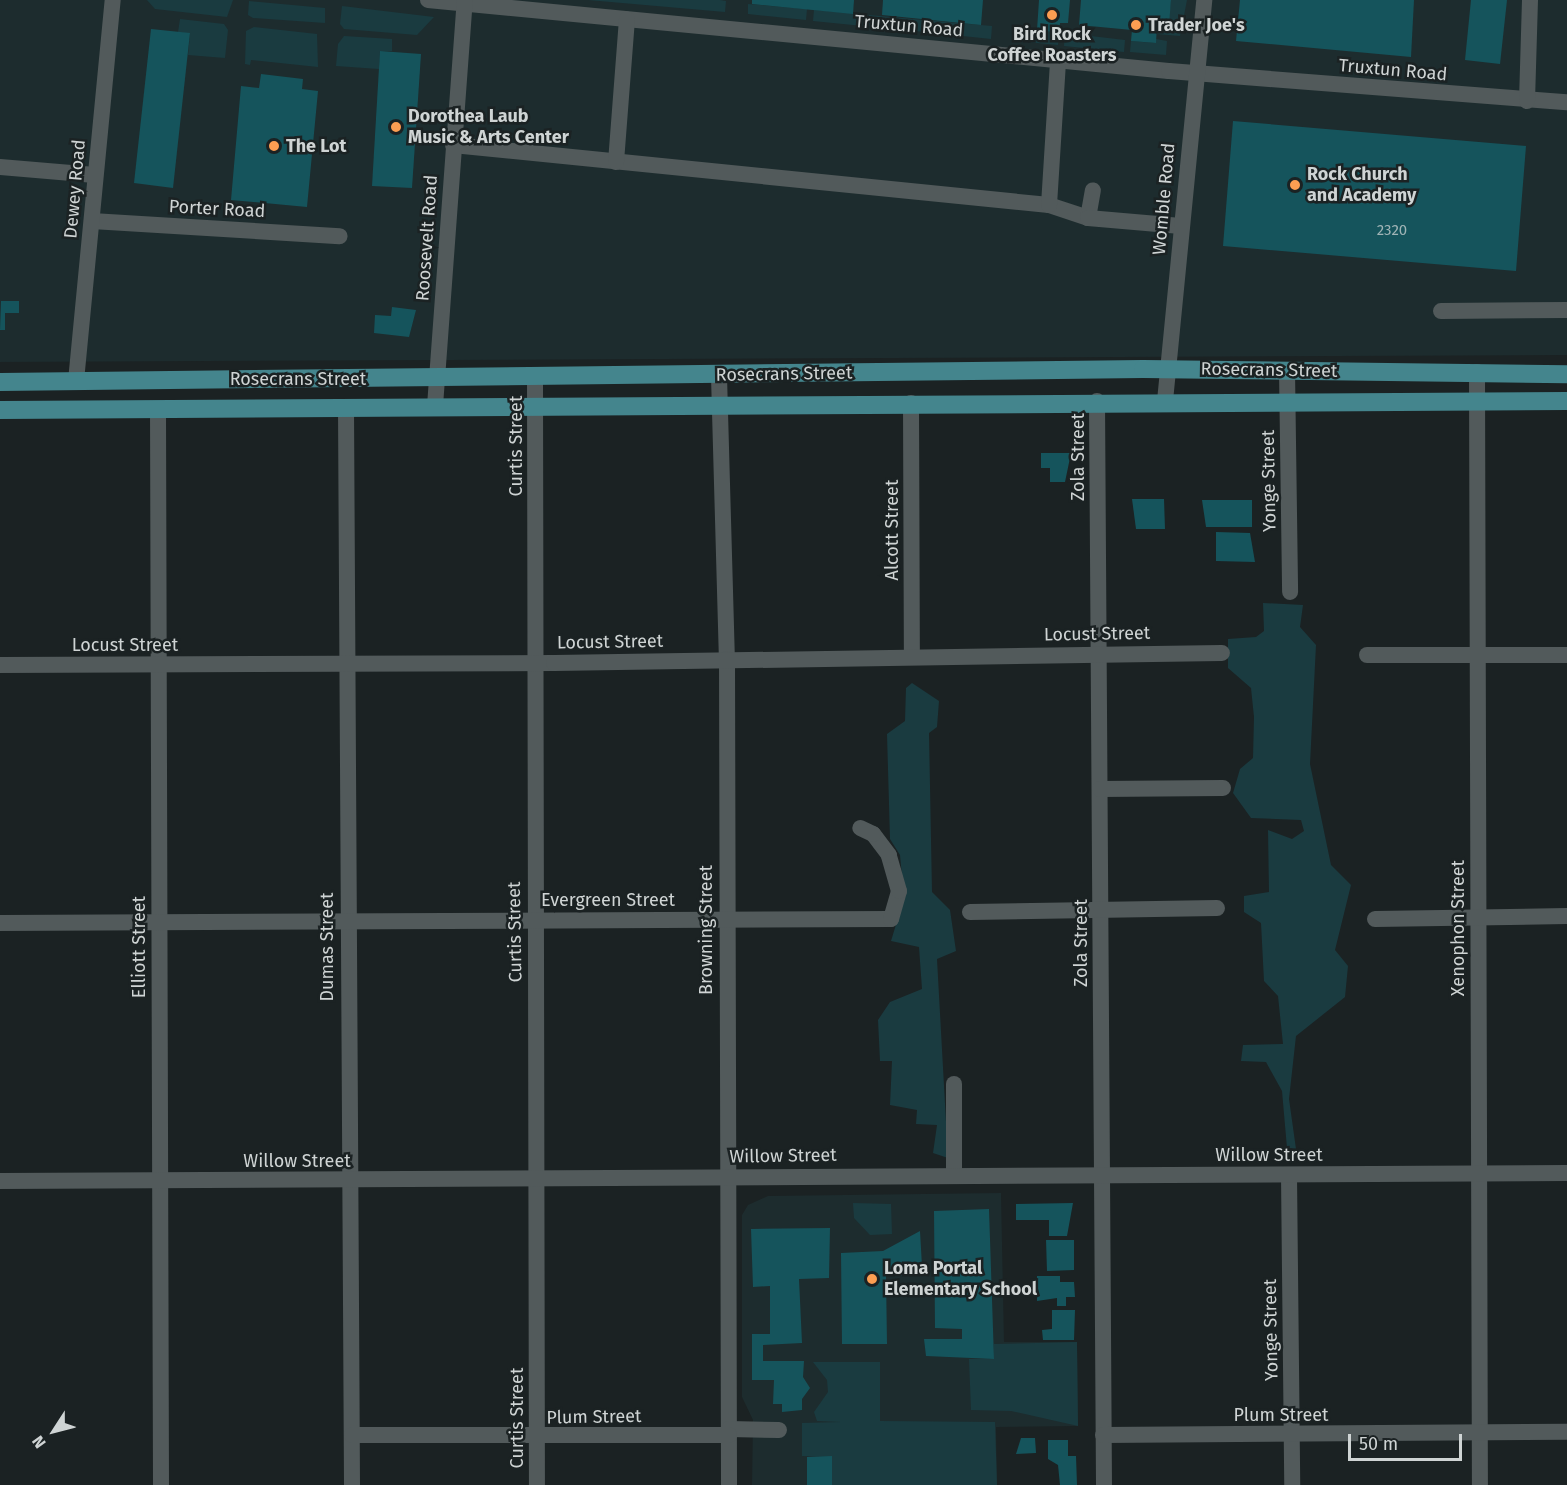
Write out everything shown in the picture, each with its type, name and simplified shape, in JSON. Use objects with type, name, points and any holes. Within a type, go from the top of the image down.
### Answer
[{"type":"main road","name":"Rosecrans Street","points":[[0,382],[535,379],[1167,369],[1567,374]]},
{"type":"main road","name":"Rosecrans Street","points":[[0,410],[1097,401],[1567,401]]},
{"type":"street","name":"Dewey Road","points":[[76,381],[113,0]]},
{"type":"street","name":"Truxtun Road","points":[[428,0],[1196,73],[1527,101],[1567,102]]},
{"type":"street","name":"Womble Road","points":[[1165,401],[1204,0]]},
{"type":"street","points":[[1527,101],[1530,0]]},
{"type":"street","name":"Roosevelt Road","points":[[435,406],[465,2]]},
{"type":"street","points":[[616,162],[627,19]]},
{"type":"street","points":[[1049,205],[1058,60]]},
{"type":"street","points":[[453,146],[1049,205],[1088,218],[1181,226]]},
{"type":"street","points":[[0,167],[95,175]]},
{"type":"street","points":[[1088,218],[1093,190]]},
{"type":"street","name":"Porter Road","points":[[92,221],[340,236]]},
{"type":"street","points":[[1441,311],[1567,310]]},
{"type":"street","name":"Yonge Street","points":[[1287,370],[1290,592]]},
{"type":"street","name":"Xenophon Street","points":[[1477,372],[1480,1485]]},
{"type":"street","name":"Browning Street","points":[[719,376],[727,659],[725,919],[729,1485]]},
{"type":"street","name":"Curtis Street","points":[[535,379],[532,663],[537,1485]]},
{"type":"street","name":"Zola Street","points":[[1097,401],[1104,1485]]},
{"type":"street","name":"Alcott Street","points":[[911,403],[912,657]]},
{"type":"street","name":"Dumas Street","points":[[346,408],[347,1181],[351,1485]]},
{"type":"street","name":"Elliott Street","points":[[158,409],[161,1485]]},
{"type":"street","name":"Locust Street","points":[[0,665],[532,663],[1222,653]]},
{"type":"street","points":[[1367,655],[1567,655]]},
{"type":"street","points":[[1100,789],[1223,788]]},
{"type":"street","name":"Evergreen Street","points":[[0,922],[891,919],[899,891],[889,855],[873,834],[860,828]]},
{"type":"street","points":[[970,912],[1217,908]]},
{"type":"street","points":[[1375,919],[1567,916]]},
{"type":"street","points":[[954,1084],[954,1174]]},
{"type":"street","name":"Willow Street","points":[[0,1181],[347,1181],[954,1174],[1567,1173]]},
{"type":"street","name":"Yonge Street","points":[[1289,1175],[1292,1485]]},
{"type":"street","name":"Plum Street","points":[[352,1436],[536,1437],[779,1430]]},
{"type":"street","name":"Plum Street","points":[[1103,1436],[1567,1432]]},
{"type":"shaded area","points":[[0,0],[1567,0],[1567,355],[0,362]]},
{"type":"shaded area","points":[[147,0],[233,0],[227,17],[155,9]]},
{"type":"shaded area","points":[[588,0],[720,0],[726,1],[725,12]]},
{"type":"shaded area","points":[[1171,0],[1187,0],[1180,36],[1156,34],[1157,24],[1168,25]]},
{"type":"shaded area","points":[[249,1],[325,8],[325,23],[253,18],[248,15]]},
{"type":"shaded area","points":[[748,4],[807,9],[806,20],[748,14]]},
{"type":"shaded area","points":[[342,6],[434,17],[417,35],[344,29],[340,24]]},
{"type":"shaded area","points":[[814,10],[863,14],[863,26],[813,21]]},
{"type":"shaded area","points":[[869,15],[992,26],[991,39],[868,26]]},
{"type":"shaded area","points":[[180,19],[224,24],[228,30],[225,58],[188,55],[190,34],[178,32]]},
{"type":"shaded area","points":[[254,27],[317,34],[318,67],[251,60],[250,65],[245,64],[246,31]]},
{"type":"shaded area","points":[[1016,28],[1029,29],[1028,39],[1033,40],[1034,30],[1059,33],[1058,45],[1015,41]]},
{"type":"shaded area","points":[[1065,33],[1125,40],[1124,52],[1064,46]]},
{"type":"shaded area","points":[[344,36],[392,39],[392,51],[380,51],[379,69],[336,66],[338,44]]},
{"type":"shaded area","points":[[1156,39],[1167,41],[1166,55],[1130,52],[1131,41],[1155,43]]},
{"type":"shaded area","points":[[1263,603],[1303,605],[1300,627],[1316,645],[1310,764],[1331,865],[1351,885],[1335,950],[1348,966],[1345,997],[1296,1036],[1289,1099],[1296,1149],[1287,1148],[1282,1091],[1266,1062],[1241,1061],[1243,1045],[1283,1044],[1278,996],[1264,981],[1261,923],[1244,912],[1244,896],[1269,892],[1268,830],[1292,839],[1304,831],[1301,820],[1251,818],[1233,793],[1240,769],[1253,758],[1254,717],[1251,688],[1228,668],[1228,639],[1256,637],[1264,631]]},
{"type":"shaded area","points":[[912,683],[939,701],[937,727],[929,733],[932,892],[950,910],[956,951],[937,959],[948,1158],[933,1153],[937,1125],[916,1124],[917,1110],[890,1105],[892,1061],[880,1061],[878,1020],[890,1002],[922,989],[919,947],[891,941],[904,898],[900,855],[890,839],[887,734],[905,721],[906,688]]},
{"type":"shaded area","name":"Loma Portal Elementary School","points":[[1001,1193],[1004,1342],[1077,1342],[1078,1426],[996,1427],[997,1485],[752,1485],[753,1420],[742,1397],[742,1215],[748,1205],[768,1196]]},
{"type":"shaded area","points":[[853,1203],[891,1204],[892,1234],[870,1235],[854,1218]]},
{"type":"shaded area","points":[[1077,1342],[1078,1426],[1011,1411],[971,1410],[969,1359],[994,1359],[994,1344]]},
{"type":"shaded area","points":[[813,1362],[880,1362],[880,1421],[995,1422],[997,1485],[832,1485],[832,1457],[802,1456],[802,1423],[841,1422],[817,1421],[814,1412],[828,1392],[827,1380]]},
{"type":"building","points":[[752,0],[854,0],[853,14],[752,4]]},
{"type":"building","points":[[883,0],[983,0],[981,25],[882,15]]},
{"type":"building","points":[[1039,0],[1070,0],[1068,23],[1060,23],[1059,33],[1037,30]]},
{"type":"building","points":[[1081,0],[1171,0],[1169,25],[1157,24],[1156,43],[1131,41],[1132,30],[1079,25]]},
{"type":"building","points":[[1240,0],[1414,0],[1411,57],[1236,41]]},
{"type":"building","points":[[1471,0],[1507,0],[1500,64],[1465,60]]},
{"type":"building","points":[[151,29],[190,33],[173,188],[134,183]]},
{"type":"building","name":"Dorothea Laub Music & Arts Center","points":[[380,51],[421,54],[412,188],[372,186]]},
{"type":"building","name":"The Lot","points":[[261,74],[303,79],[302,89],[318,91],[307,207],[231,200],[241,86],[259,88]]},
{"type":"building","points":[[1233,121],[1526,146],[1516,271],[1223,246]]},
{"type":"building","points":[[1,301],[19,301],[19,313],[5,313],[5,330],[0,330]]},
{"type":"building","points":[[392,307],[416,310],[409,337],[374,333],[375,315],[391,316]]},
{"type":"building","points":[[1041,453],[1071,453],[1065,482],[1050,482],[1050,468],[1041,468]]},
{"type":"building","points":[[1132,499],[1164,499],[1165,529],[1136,529]]},
{"type":"building","points":[[1202,500],[1252,500],[1252,527],[1206,527]]},
{"type":"building","points":[[1216,532],[1250,533],[1255,562],[1216,561]]},
{"type":"building","points":[[1073,1203],[1067,1236],[1049,1236],[1049,1220],[1016,1220],[1016,1204]]},
{"type":"building","points":[[989,1209],[994,1359],[926,1356],[924,1339],[962,1339],[962,1329],[935,1328],[934,1211]]},
{"type":"building","points":[[830,1228],[829,1278],[799,1279],[802,1343],[763,1345],[763,1361],[804,1361],[803,1377],[810,1388],[802,1399],[802,1410],[782,1412],[782,1404],[773,1404],[774,1380],[752,1380],[752,1334],[770,1334],[770,1286],[753,1287],[751,1229]]},
{"type":"building","points":[[920,1231],[922,1266],[913,1267],[914,1276],[886,1276],[887,1344],[842,1344],[841,1253],[883,1251]]},
{"type":"building","points":[[1046,1240],[1074,1240],[1074,1270],[1047,1271]]},
{"type":"building","points":[[1037,1276],[1060,1276],[1060,1282],[1074,1282],[1075,1297],[1066,1297],[1066,1306],[1057,1306],[1057,1298],[1037,1301]]},
{"type":"building","points":[[1052,1310],[1075,1310],[1074,1340],[1043,1340],[1042,1330],[1052,1329]]},
{"type":"building","points":[[1021,1438],[1035,1438],[1036,1453],[1016,1454]]},
{"type":"building","points":[[1048,1440],[1068,1440],[1068,1456],[1076,1456],[1077,1485],[1060,1485],[1058,1465],[1048,1459]]},
{"type":"building","points":[[832,1456],[832,1485],[807,1485],[807,1457]]},
{"type":"place","name":"Bird Rock Coffee Roasters","points":[[1052,15]]},
{"type":"place","name":"Trader Joe's","points":[[1136,25]]},
{"type":"place","name":"Dorothea Laub Music & Arts Center","points":[[396,127]]},
{"type":"place","name":"The Lot","points":[[274,146]]},
{"type":"place","name":"Rock Church and Academy","points":[[1295,185]]},
{"type":"place","name":"Loma Portal Elementary School","points":[[872,1279]]}]
